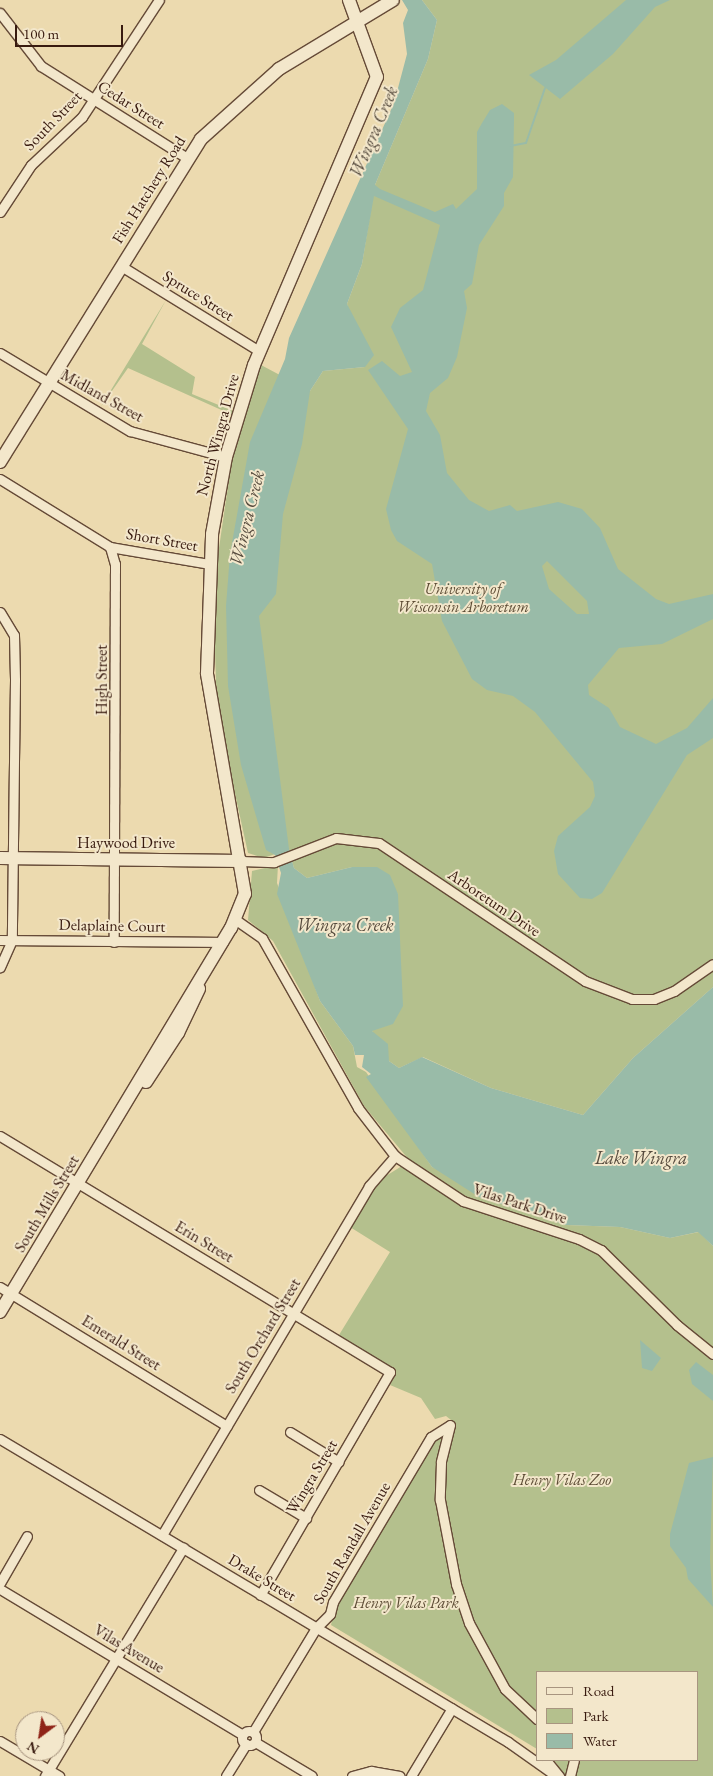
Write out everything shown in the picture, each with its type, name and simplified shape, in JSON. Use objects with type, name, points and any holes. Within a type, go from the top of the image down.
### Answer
[{"type":"street","name":"South Street","points":[[0,212],[31,165],[94,100],[159,0]]},
{"type":"street","name":"North Wingra Drive","points":[[244,882],[247,863],[210,699],[206,621],[209,564],[226,457],[259,352],[372,94],[377,77],[349,0]]},
{"type":"street","name":"Fish Hatchery Road","points":[[0,462],[187,158],[206,134],[265,80],[393,0]]},
{"type":"street","name":"Cedar Street","points":[[0,13],[38,63],[187,158]]},
{"type":"street","name":"Spruce Street","points":[[121,266],[259,352]]},
{"type":"street","name":"Midland Street","points":[[0,353],[130,431],[226,457]]},
{"type":"street","points":[[0,479],[110,546]]},
{"type":"street","name":"Short Street","points":[[110,546],[209,564]]},
{"type":"street","name":"High Street","points":[[110,546],[117,579],[114,942]]},
{"type":"street","points":[[0,612],[14,635],[6,858],[12,940],[0,966]]},
{"type":"street","name":"Arboretum Drive","points":[[247,863],[274,862],[336,838],[379,843],[585,981],[615,995],[654,999],[713,964]]},
{"type":"street","name":"Haywood Drive","points":[[6,858],[247,863]]},
{"type":"street","name":"South Mills Street","points":[[0,1312],[6,1290],[78,1183],[121,1113],[178,1033],[203,976],[236,920],[244,882]]},
{"type":"street","name":"Vilas Park Drive","points":[[236,920],[262,938],[358,1108],[395,1156],[463,1201],[601,1250],[677,1325],[713,1354]]},
{"type":"street","name":"Delaplaine Court","points":[[0,940],[223,942]]},
{"type":"street","name":"Erin Street","points":[[0,1136],[390,1375]]},
{"type":"street","name":"South Orchard Street","points":[[162,1536],[369,1186],[395,1156]]},
{"type":"street","name":"Emerald Street","points":[[6,1290],[227,1426]]},
{"type":"street","name":"Wingra Street","points":[[260,1595],[390,1375]]},
{"type":"street","name":"South Randall Avenue","points":[[226,1776],[316,1628],[330,1614],[431,1437],[450,1425],[441,1462],[440,1500],[456,1584],[469,1623],[505,1689],[536,1718]]},
{"type":"street","points":[[290,1432],[339,1462]]},
{"type":"street","name":"Drake Street","points":[[0,1439],[452,1708],[508,1742],[558,1776]]},
{"type":"street","points":[[259,1490],[306,1518]]},
{"type":"street","points":[[0,1583],[27,1536]]},
{"type":"street","points":[[47,1773],[183,1548]]},
{"type":"street","name":"Vilas Avenue","points":[[0,1589],[312,1776]]},
{"type":"street","points":[[411,1776],[452,1708]]},
{"type":"street","points":[[0,1741],[47,1773],[59,1776]]},
{"type":"street","name":"Drake Street","points":[[508,1742],[536,1755]]},
{"type":"street","name":"Drake Street","points":[[547,1761],[558,1776]]},
{"type":"street","points":[[570,1776],[574,1761]]},
{"type":"street","points":[[352,1776],[371,1771],[400,1776]]},
{"type":"green space","name":"University of Wisconsin Arboretum","points":[[422,0],[713,0],[713,987],[633,1058],[583,1115],[491,1088],[423,1057],[399,1068],[389,1061],[372,1031],[398,894],[352,867],[307,878],[294,868],[289,849],[264,858],[248,853],[217,712],[213,589],[233,452],[261,365],[310,391],[323,371],[365,367],[347,304],[362,264],[375,185],[428,59],[437,20]]},
{"type":"green space","points":[[166,300],[142,344],[195,377],[192,394],[238,413],[237,417],[128,368],[100,408]]},
{"type":"green space","points":[[278,865],[277,883],[320,1001],[353,1046],[357,1067],[366,1072],[432,1167],[566,1225],[620,1227],[670,1238],[699,1232],[713,1246],[713,1776],[565,1776],[555,1761],[698,1761],[698,1671],[536,1671],[536,1748],[331,1625],[335,1606],[435,1439],[441,1433],[453,1432],[456,1424],[446,1416],[435,1419],[421,1398],[390,1385],[395,1375],[392,1369],[339,1335],[390,1252],[350,1227],[381,1179],[410,1161],[364,1106],[273,941],[248,920],[252,871]]},
{"type":"water","points":[[402,0],[422,0],[437,20],[428,59],[375,185],[380,189],[435,212],[453,204],[456,209],[477,189],[477,132],[482,123],[490,110],[502,104],[514,113],[513,177],[504,193],[504,206],[479,245],[472,284],[464,291],[467,308],[457,357],[448,378],[430,393],[426,411],[440,435],[447,473],[469,500],[489,511],[510,505],[517,511],[558,502],[582,509],[600,528],[618,569],[656,599],[669,604],[713,594],[713,619],[662,644],[619,648],[588,685],[589,695],[609,708],[620,727],[656,744],[687,728],[713,698],[713,738],[687,755],[602,893],[592,899],[580,898],[558,874],[554,851],[558,836],[590,807],[595,796],[593,782],[535,712],[513,696],[487,690],[472,679],[442,621],[432,564],[397,541],[391,530],[386,509],[408,429],[368,370],[382,361],[400,376],[412,372],[391,327],[400,308],[423,290],[440,225],[374,196],[362,264],[347,304],[374,355],[365,367],[323,371],[310,391],[302,444],[283,514],[276,594],[259,616],[289,849],[294,868],[307,878],[352,867],[377,867],[390,875],[398,894],[403,1006],[393,1024],[372,1031],[388,1044],[389,1061],[399,1068],[422,1057],[491,1088],[583,1115],[633,1058],[713,987],[713,1246],[698,1232],[670,1238],[620,1227],[566,1225],[479,1197],[432,1167],[366,1077],[371,1074],[362,1067],[364,1055],[355,1055],[353,1046],[320,1001],[277,894],[281,873],[275,855],[266,850],[241,765],[228,686],[226,606],[230,554],[250,442],[285,359],[289,338],[394,103],[407,54],[403,23],[408,10]],"holes":[[[547,561],[587,601],[589,614],[577,614],[549,589],[542,566]]]},
{"type":"water","points":[[626,0],[670,0],[655,7],[613,54],[560,99],[529,75],[556,60]]},
{"type":"water","points":[[640,1340],[661,1358],[652,1371],[642,1368]]},
{"type":"water","points":[[696,1362],[713,1375],[713,1401],[692,1384],[689,1370]]},
{"type":"water","points":[[713,1457],[710,1559],[713,1607],[688,1579],[686,1568],[670,1546],[670,1534],[689,1463]]},
{"type":"waterway","points":[[510,146],[526,143],[545,88]]},
{"type":"water label","name":"Wingra Creek","points":[[374,132]]},
{"type":"water label","name":"Wingra Creek","points":[[247,518]]},
{"type":"water label","name":"Wingra Creek","points":[[345,925]]},
{"type":"water label","name":"Lake Wingra","points":[[641,1158]]},
{"type":"park label","name":"Henry Vilas Zoo","points":[[562,1480]]},
{"type":"park label","name":"Henry Vilas Park","points":[[406,1603]]}]
